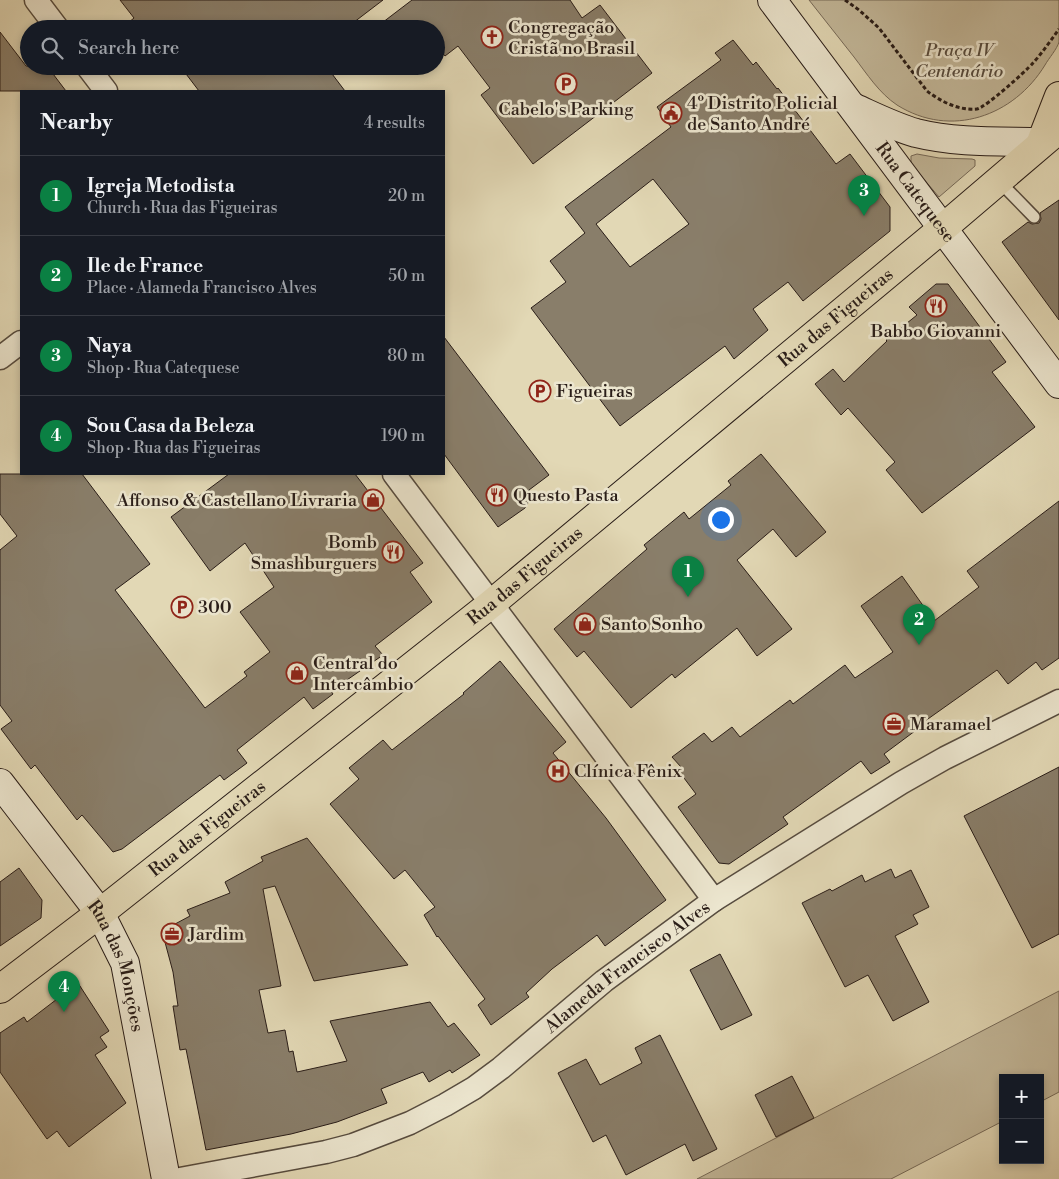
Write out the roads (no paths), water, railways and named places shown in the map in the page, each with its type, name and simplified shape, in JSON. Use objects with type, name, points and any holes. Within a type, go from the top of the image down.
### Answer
[{"type":"main road","name":"Rua Catequese","points":[[772,0],[1059,384]]},
{"type":"main road","points":[[852,107],[900,128],[929,136],[967,140],[1054,134],[1059,96]]},
{"type":"main road","name":"Rua das Figueiras","points":[[0,989],[100,913],[492,604],[1054,134]]},
{"type":"main road","name":"Rua das Monções","points":[[0,783],[100,913],[125,963],[166,1179]]},
{"type":"street","points":[[36,0],[51,20]]},
{"type":"street","points":[[93,75],[105,90]]},
{"type":"street","points":[[0,358],[20,343]]},
{"type":"street","points":[[395,475],[714,900]]},
{"type":"street","name":"Alameda Francisco Alves","points":[[180,1179],[326,1152],[353,1145],[410,1123],[474,1088],[501,1068],[604,981],[714,900],[900,783],[945,758],[1059,701]]},
{"type":"lane","points":[[998,180],[1034,218]]},
{"type":"place","name":"Congregação Cristã no Brasil","points":[[492,37]]},
{"type":"place","name":"Cabelo's Parking","points":[[566,84]]},
{"type":"place","name":"4º Distrito Policial de Santo André","points":[[671,113]]},
{"type":"place","name":"Naya","points":[[864,216]]},
{"type":"place","name":"Babbo Giovanni","points":[[936,306]]},
{"type":"place","name":"Figueiras","points":[[540,391]]},
{"type":"place","name":"Questo Pasta","points":[[497,495]]},
{"type":"place","name":"Affonso & Castellano Livraria","points":[[373,500]]},
{"type":"place","name":"Bomb Smashburguers","points":[[393,552]]},
{"type":"place","name":"Igreja Metodista","points":[[688,597]]},
{"type":"place","name":"300","points":[[182,607]]},
{"type":"place","name":"Santo Sonho","points":[[585,624]]},
{"type":"place","name":"Ile de France","points":[[919,645]]},
{"type":"place","name":"Central do Intercâmbio","points":[[297,673]]},
{"type":"place","name":"Maramael","points":[[894,724]]},
{"type":"place","name":"Clínica Fênix","points":[[558,771]]},
{"type":"place","name":"Jardim","points":[[172,934]]},
{"type":"place","name":"Sou Casa da Beleza","points":[[64,1012]]},
{"type":"park label","name":"Praça IV Centenário","points":[[959,60]]}]
